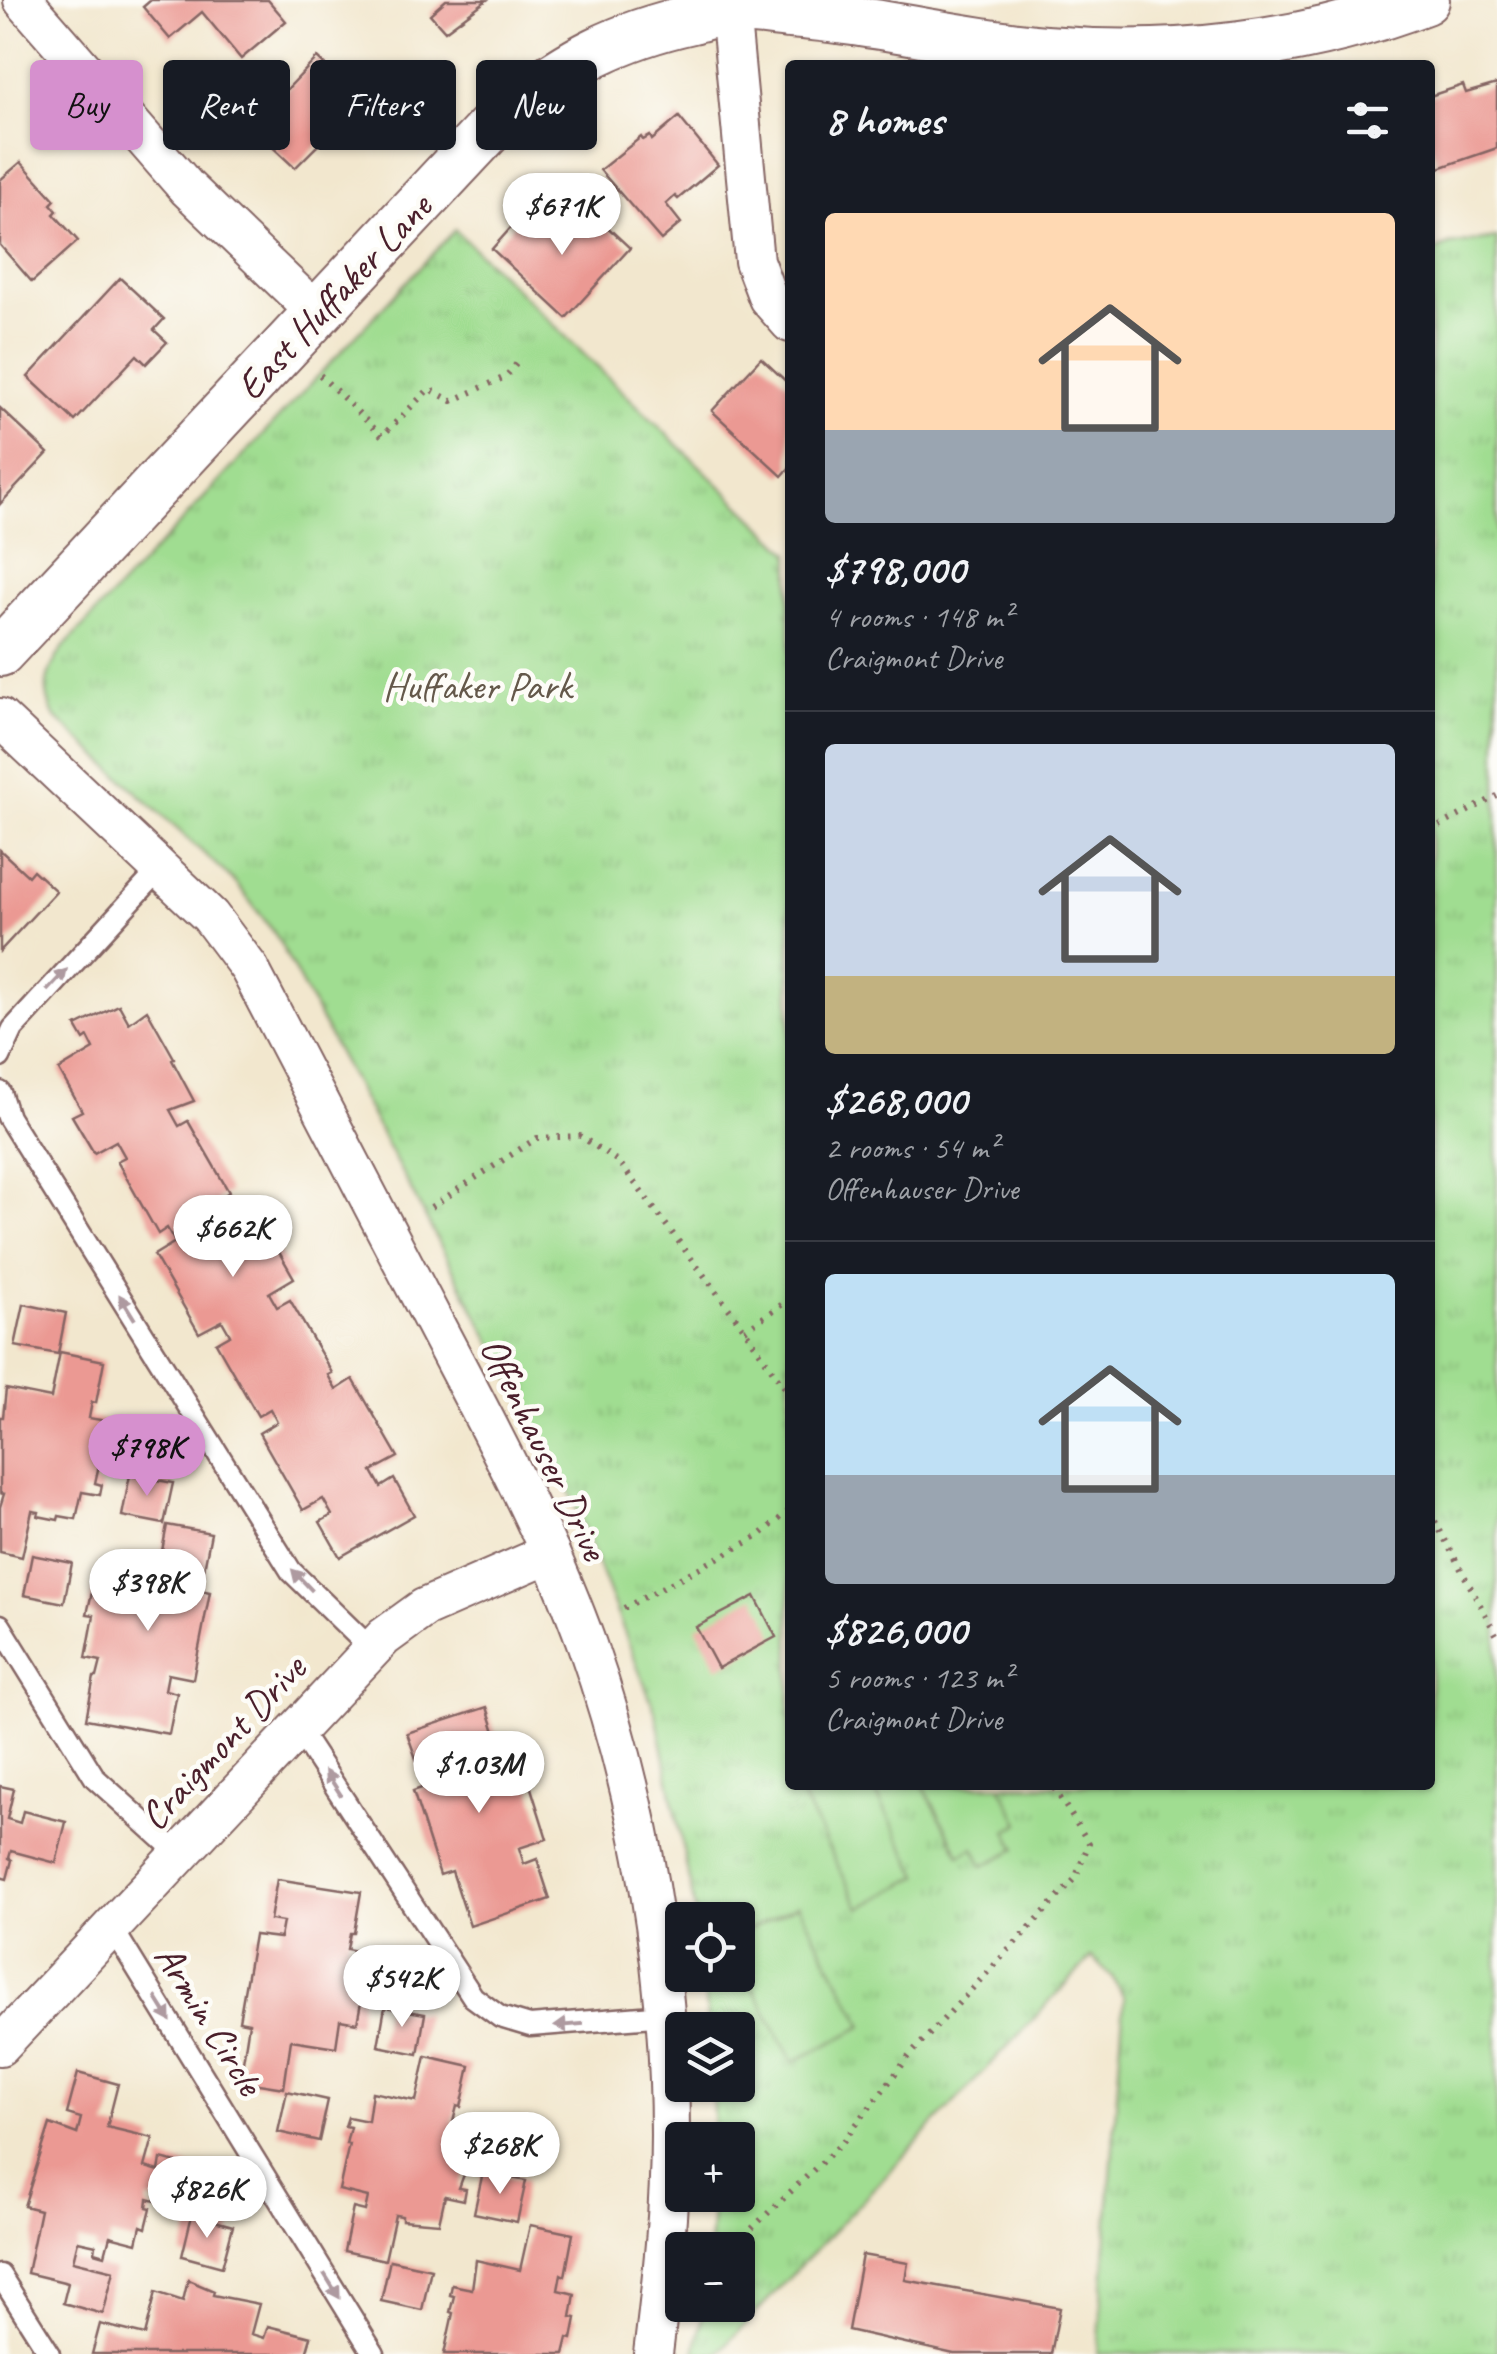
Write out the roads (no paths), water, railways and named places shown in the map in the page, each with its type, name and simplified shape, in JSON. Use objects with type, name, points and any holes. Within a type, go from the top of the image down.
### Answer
[{"type":"street","points":[[22,0],[186,188],[317,313]]},
{"type":"street","name":"East Huffaker Lane","points":[[0,652],[510,108],[643,15],[730,10],[820,16],[1044,50],[1132,54],[1224,49],[1305,36],[1426,0]]},
{"type":"street","points":[[730,10],[754,260],[768,298],[785,317]]},
{"type":"street","name":"Offenhauser Drive","points":[[0,718],[210,916],[250,968],[506,1460],[550,1552],[587,1646],[622,1759],[649,1884],[666,2012]]},
{"type":"street","name":"Craigmont Drive","points":[[0,2046],[371,1649],[424,1608],[550,1552]]},
{"type":"street","name":"Offenhauser Drive","points":[[653,2354],[666,2250],[669,2102]]},
{"type":"lane","points":[[0,1058],[12,1029],[160,868]]},
{"type":"lane","points":[[0,1092],[8,1118],[291,1571],[371,1649]]},
{"type":"lane","points":[[0,1625],[96,1778],[179,1854]]},
{"type":"lane","points":[[296,1728],[473,1997],[500,2017],[530,2026],[665,2015]]},
{"type":"lane","name":"Armin Circle","points":[[111,1926],[374,2354]]},
{"type":"lane","points":[[0,2274],[50,2354]]},
{"type":"park label","name":"Huffaker Park","points":[[477,685]]}]
